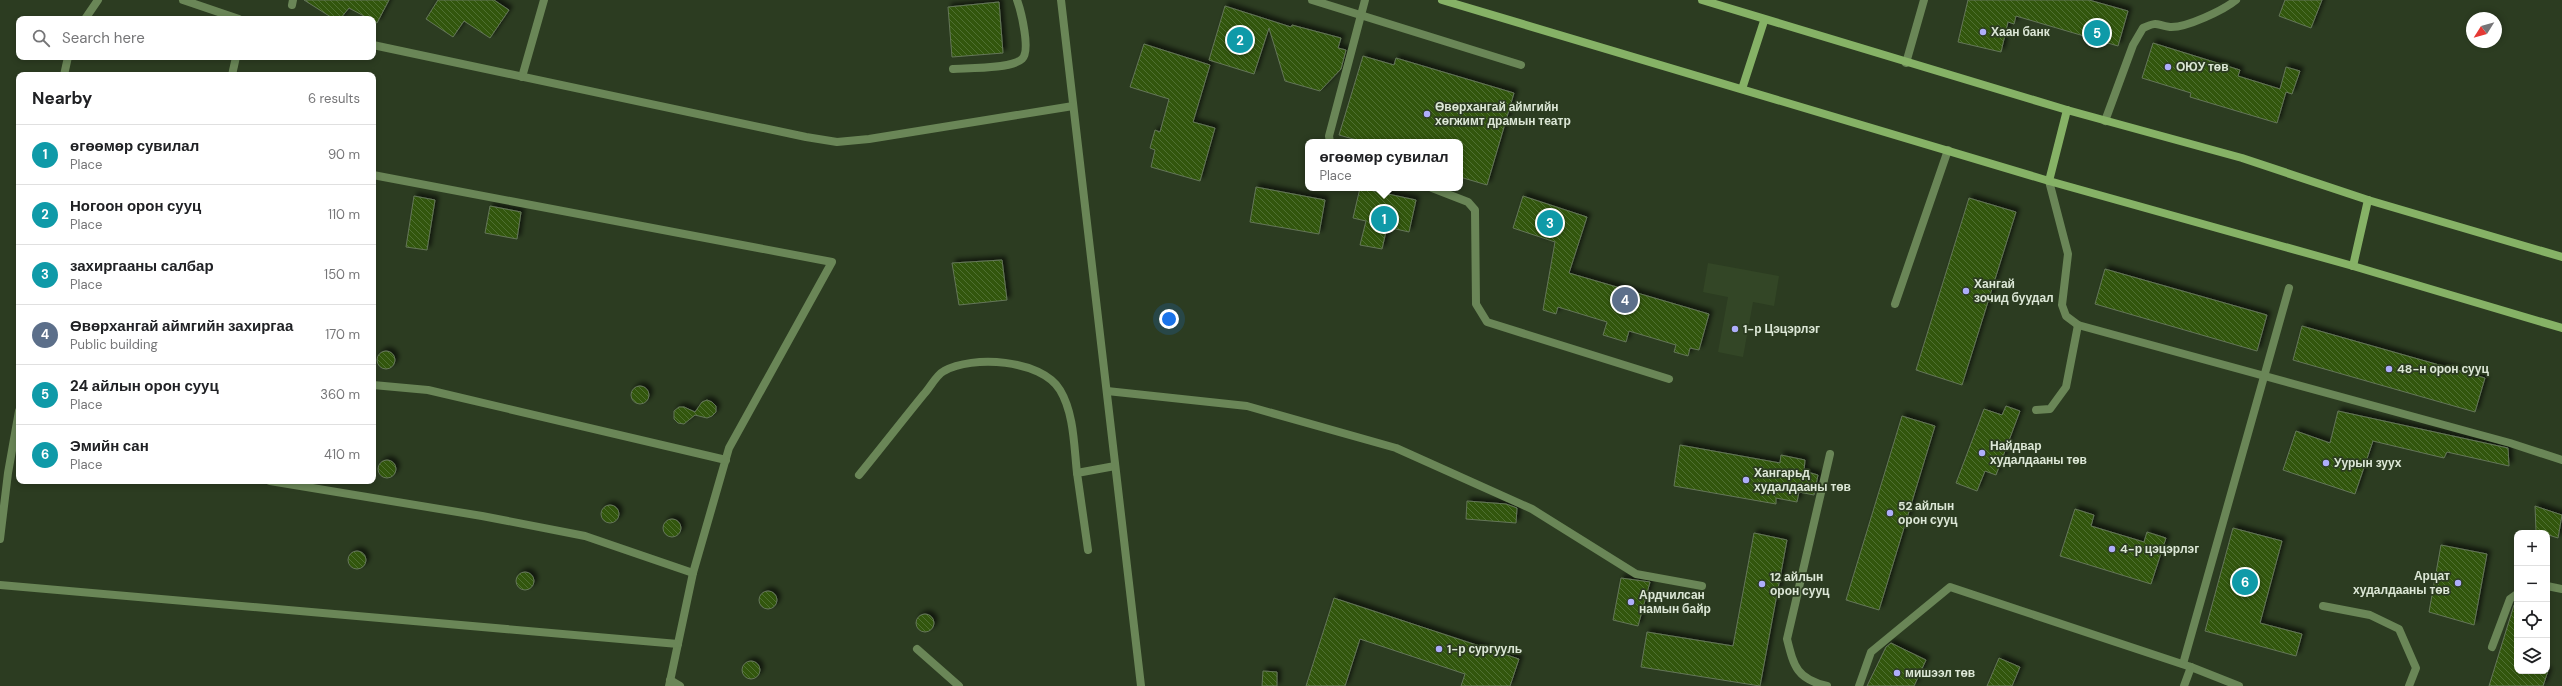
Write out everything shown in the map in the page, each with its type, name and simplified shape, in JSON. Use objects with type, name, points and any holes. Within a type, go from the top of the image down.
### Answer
[{"type":"main road","points":[[1442,0],[1742,88],[2049,181],[2353,266],[2562,328]]},
{"type":"main road","points":[[1702,0],[1764,21],[1906,63],[2105,121],[2242,158],[2368,200],[2562,257]]},
{"type":"main road","points":[[1742,88],[1764,21]]},
{"type":"main road","points":[[2049,181],[2067,110]]},
{"type":"main road","points":[[2353,266],[2368,200]]},
{"type":"street","points":[[87,16],[98,0]]},
{"type":"street","points":[[183,0],[230,16]]},
{"type":"street","points":[[522,78],[544,0]]},
{"type":"street","points":[[953,69],[1013,64],[1022,60],[1026,54],[1026,40],[1017,0]]},
{"type":"street","points":[[1061,0],[1141,686]]},
{"type":"street","points":[[1312,0],[1521,65]]},
{"type":"street","points":[[1330,139],[1329,136],[1365,0]]},
{"type":"street","points":[[1906,63],[1924,0]]},
{"type":"street","points":[[2105,121],[2133,45],[2143,28],[2158,22],[2170,27],[2192,21],[2227,8],[2236,0]]},
{"type":"street","points":[[376,46],[522,78],[837,142],[869,139],[1073,106]]},
{"type":"street","points":[[65,72],[67,60]]},
{"type":"street","points":[[233,72],[235,60]]},
{"type":"street","points":[[1895,304],[1948,150]]},
{"type":"street","points":[[376,176],[832,262],[729,448],[693,573],[678,644],[670,683],[680,686]]},
{"type":"street","points":[[2049,181],[2068,254],[2062,305],[2066,316],[2078,325],[2510,443],[2562,460]]},
{"type":"street","points":[[1440,191],[1468,202],[1475,210],[1476,304],[1487,322],[1669,379]]},
{"type":"street","points":[[2184,686],[2187,666],[2264,376],[2289,288]]},
{"type":"street","points":[[2036,410],[2050,409],[2066,387],[2078,325]]},
{"type":"street","points":[[859,475],[943,372],[966,363],[987,361],[1004,362],[1042,374],[1059,389],[1070,418],[1088,550]]},
{"type":"street","points":[[376,385],[428,390],[726,460]]},
{"type":"street","points":[[1107,390],[1247,406],[1396,448],[1532,509],[1636,574],[1702,586]]},
{"type":"street","points":[[0,539],[16,450]]},
{"type":"street","points":[[1827,686],[1809,682],[1794,666],[1787,639],[1830,454]]},
{"type":"street","points":[[1077,473],[1115,466]]},
{"type":"street","points":[[288,484],[482,516],[585,536],[693,573]]},
{"type":"street","points":[[0,586],[678,644]]},
{"type":"street","points":[[1859,686],[1872,652],[1950,587],[2187,666],[2239,686]]},
{"type":"street","points":[[2550,587],[2562,589]]},
{"type":"street","points":[[2492,647],[2510,598],[2514,596]]},
{"type":"street","points":[[2323,606],[2370,615],[2399,629],[2416,668],[2408,686]]},
{"type":"street","points":[[917,649],[959,686]]},
{"type":"shaded area","name":"1-р Цэцэрлэг","points":[[1708,263],[1779,276],[1774,306],[1753,302],[1743,357],[1718,352],[1728,297],[1703,292]]},
{"type":"building","points":[[304,0],[389,0],[377,23],[376,16],[364,16],[349,8],[342,16],[329,16]]},
{"type":"building","points":[[438,0],[494,0],[509,10],[490,38],[464,21],[453,37],[426,19]]},
{"type":"building","points":[[1968,0],[2089,0],[2128,11],[2118,46],[2016,16],[2014,24],[2008,22],[2001,52],[1958,42]]},
{"type":"building","points":[[2285,0],[2322,0],[2311,28],[2279,16]]},
{"type":"building","points":[[999,2],[1003,53],[952,57],[948,7]]},
{"type":"building","points":[[1225,6],[1291,27],[1292,25],[1341,38],[1338,48],[1346,50],[1341,69],[1320,91],[1285,81],[1269,28],[1254,74],[1209,60]]},
{"type":"building","points":[[2153,43],[2240,70],[2238,76],[2280,89],[2286,67],[2300,71],[2292,94],[2286,92],[2277,123],[2190,97],[2191,93],[2142,78]]},
{"type":"building","points":[[1144,44],[1210,65],[1193,122],[1215,128],[1200,181],[1151,167],[1155,150],[1150,148],[1155,130],[1160,132],[1169,99],[1130,87]]},
{"type":"building","name":"Өвөрхангай аймгийн хөгжимт драмын театр","points":[[1363,56],[1394,65],[1396,58],[1514,93],[1487,185],[1463,178],[1463,139],[1353,139],[1339,135]]},
{"type":"building","points":[[1256,187],[1325,200],[1319,234],[1250,222]]},
{"type":"building","points":[[1359,191],[1374,191],[1416,200],[1409,232],[1387,227],[1382,249],[1360,245],[1366,221],[1353,218]]},
{"type":"building","points":[[414,196],[435,200],[427,250],[406,247]]},
{"type":"building","points":[[1523,196],[1587,217],[1569,273],[1709,314],[1699,350],[1690,348],[1688,356],[1674,352],[1676,345],[1629,331],[1626,342],[1603,335],[1607,322],[1558,307],[1556,314],[1543,310],[1555,242],[1513,228]]},
{"type":"building","name":"Хангай зочид буудал","points":[[1969,198],[2016,212],[1962,385],[1916,370]]},
{"type":"building","points":[[490,206],[521,212],[517,239],[485,233]]},
{"type":"building","points":[[1002,260],[1007,300],[959,305],[952,263]]},
{"type":"building","points":[[2105,269],[2267,315],[2257,351],[2095,304]]},
{"type":"building","name":"48-н орон сууц","points":[[2302,326],[2485,378],[2475,412],[2293,360]]},
{"type":"building","points":[[386,351],[392,354],[395,360],[392,366],[386,369],[380,366],[377,360],[380,354]]},
{"type":"building","points":[[640,386],[646,389],[649,395],[646,401],[640,404],[634,401],[631,395],[634,389]]},
{"type":"building","points":[[707,400],[716,406],[716,412],[712,416],[707,418],[695,415],[684,424],[678,423],[674,419],[674,411],[679,407],[684,407],[695,412],[702,402]]},
{"type":"building","points":[[2006,406],[2020,411],[1996,475],[1985,471],[1977,491],[1956,483],[1984,409],[2002,415]]},
{"type":"building","points":[[2338,411],[2508,448],[2509,466],[2447,452],[2444,458],[2373,441],[2355,494],[2283,470],[2296,431],[2330,443]]},
{"type":"building","name":"52 айлын орон сууц","points":[[1902,416],[1935,426],[1879,610],[1846,600]]},
{"type":"building","name":"Хангарьд худалдааны төв","points":[[1680,445],[1780,463],[1781,455],[1805,460],[1804,471],[1818,475],[1814,495],[1799,492],[1797,502],[1776,498],[1776,504],[1674,486]]},
{"type":"building","points":[[387,460],[393,463],[396,469],[393,475],[387,478],[381,475],[378,469],[381,463]]},
{"type":"building","points":[[1467,501],[1506,504],[1517,508],[1516,523],[1466,519]]},
{"type":"building","points":[[610,505],[616,508],[619,514],[616,520],[610,523],[604,520],[601,514],[604,508]]},
{"type":"building","points":[[2535,506],[2562,515],[2558,538],[2550,535],[2550,530],[2536,530]]},
{"type":"building","name":"4-р цэцэрлэг","points":[[2075,509],[2094,515],[2091,526],[2144,542],[2147,532],[2166,538],[2151,584],[2060,556]]},
{"type":"building","points":[[672,519],[678,522],[681,528],[678,534],[672,537],[666,534],[663,528],[666,522]]},
{"type":"building","points":[[2233,528],[2282,541],[2260,623],[2302,634],[2296,656],[2205,631]]},
{"type":"building","points":[[1754,533],[1787,540],[1760,686],[1641,667],[1647,632],[1733,646]]},
{"type":"building","name":"Арцат худалдааны төв","points":[[2441,545],[2487,554],[2474,625],[2429,612]]},
{"type":"building","points":[[357,551],[363,554],[366,560],[363,566],[357,569],[351,566],[348,560],[351,554]]},
{"type":"building","points":[[525,572],[531,575],[534,581],[531,587],[525,590],[519,587],[516,581],[519,575]]},
{"type":"building","name":"Ардчилсан намын байр","points":[[1621,578],[1650,582],[1638,626],[1613,620]]},
{"type":"building","points":[[768,591],[774,594],[777,600],[774,606],[768,609],[762,606],[759,600],[762,594]]},
{"type":"building","name":"1-р сургууль","points":[[1334,598],[1519,659],[1510,686],[1461,686],[1465,674],[1360,639],[1345,686],[1306,686]]},
{"type":"building","points":[[2514,605],[2514,674],[2547,674],[2543,686],[2489,686]]},
{"type":"building","points":[[925,614],[931,617],[934,623],[931,629],[925,632],[919,629],[916,623],[919,617]]},
{"type":"building","name":"мишээл төв","points":[[1891,643],[1926,660],[1914,686],[1867,686],[1886,647]]},
{"type":"building","points":[[1999,658],[2020,667],[2012,686],[1987,686]]},
{"type":"building","points":[[751,661],[757,664],[760,670],[757,676],[751,679],[745,676],[742,670],[745,664]]},
{"type":"building","points":[[1263,671],[1277,672],[1277,686],[1262,686]]},
{"type":"place","name":"Хаан банк","points":[[1983,32]]},
{"type":"place","name":"24 айлын орон сууц","points":[[2097,33]]},
{"type":"place","name":"Ногоон орон сууц","points":[[1240,40]]},
{"type":"place","name":"ОЮУ төв","points":[[2168,67]]},
{"type":"place","name":"Өвөрхангай аймгийн хөгжимт драмын театр","points":[[1427,114]]},
{"type":"place","name":"өгөөмөр сувилал","points":[[1384,219]]},
{"type":"place","name":"захиргааны салбар","points":[[1550,223]]},
{"type":"place","name":"Хангай зочид буудал","points":[[1966,291]]},
{"type":"place","name":"Өвөрхангай аймгийн захиргаа","points":[[1625,300]]},
{"type":"place","name":"1-р Цэцэрлэг","points":[[1735,329]]},
{"type":"place","name":"48-н орон сууц","points":[[2389,369]]},
{"type":"place","name":"Найдвар худалдааны төв","points":[[1982,453]]},
{"type":"place","name":"Уурын зуух","points":[[2326,463]]},
{"type":"place","name":"Хангарьд худалдааны төв","points":[[1746,480]]},
{"type":"place","name":"52 айлын орон сууц","points":[[1890,513]]},
{"type":"place","name":"4-р цэцэрлэг","points":[[2112,549]]},
{"type":"place","name":"Эмийн сан","points":[[2245,582]]},
{"type":"place","name":"Арцат худалдааны төв","points":[[2458,583]]},
{"type":"place","name":"12 айлын орон сууц","points":[[1762,584]]},
{"type":"place","name":"Ардчилсан намын байр","points":[[1631,602]]},
{"type":"place","name":"1-р сургууль","points":[[1439,649]]},
{"type":"place","name":"мишээл төв","points":[[1897,673]]}]
